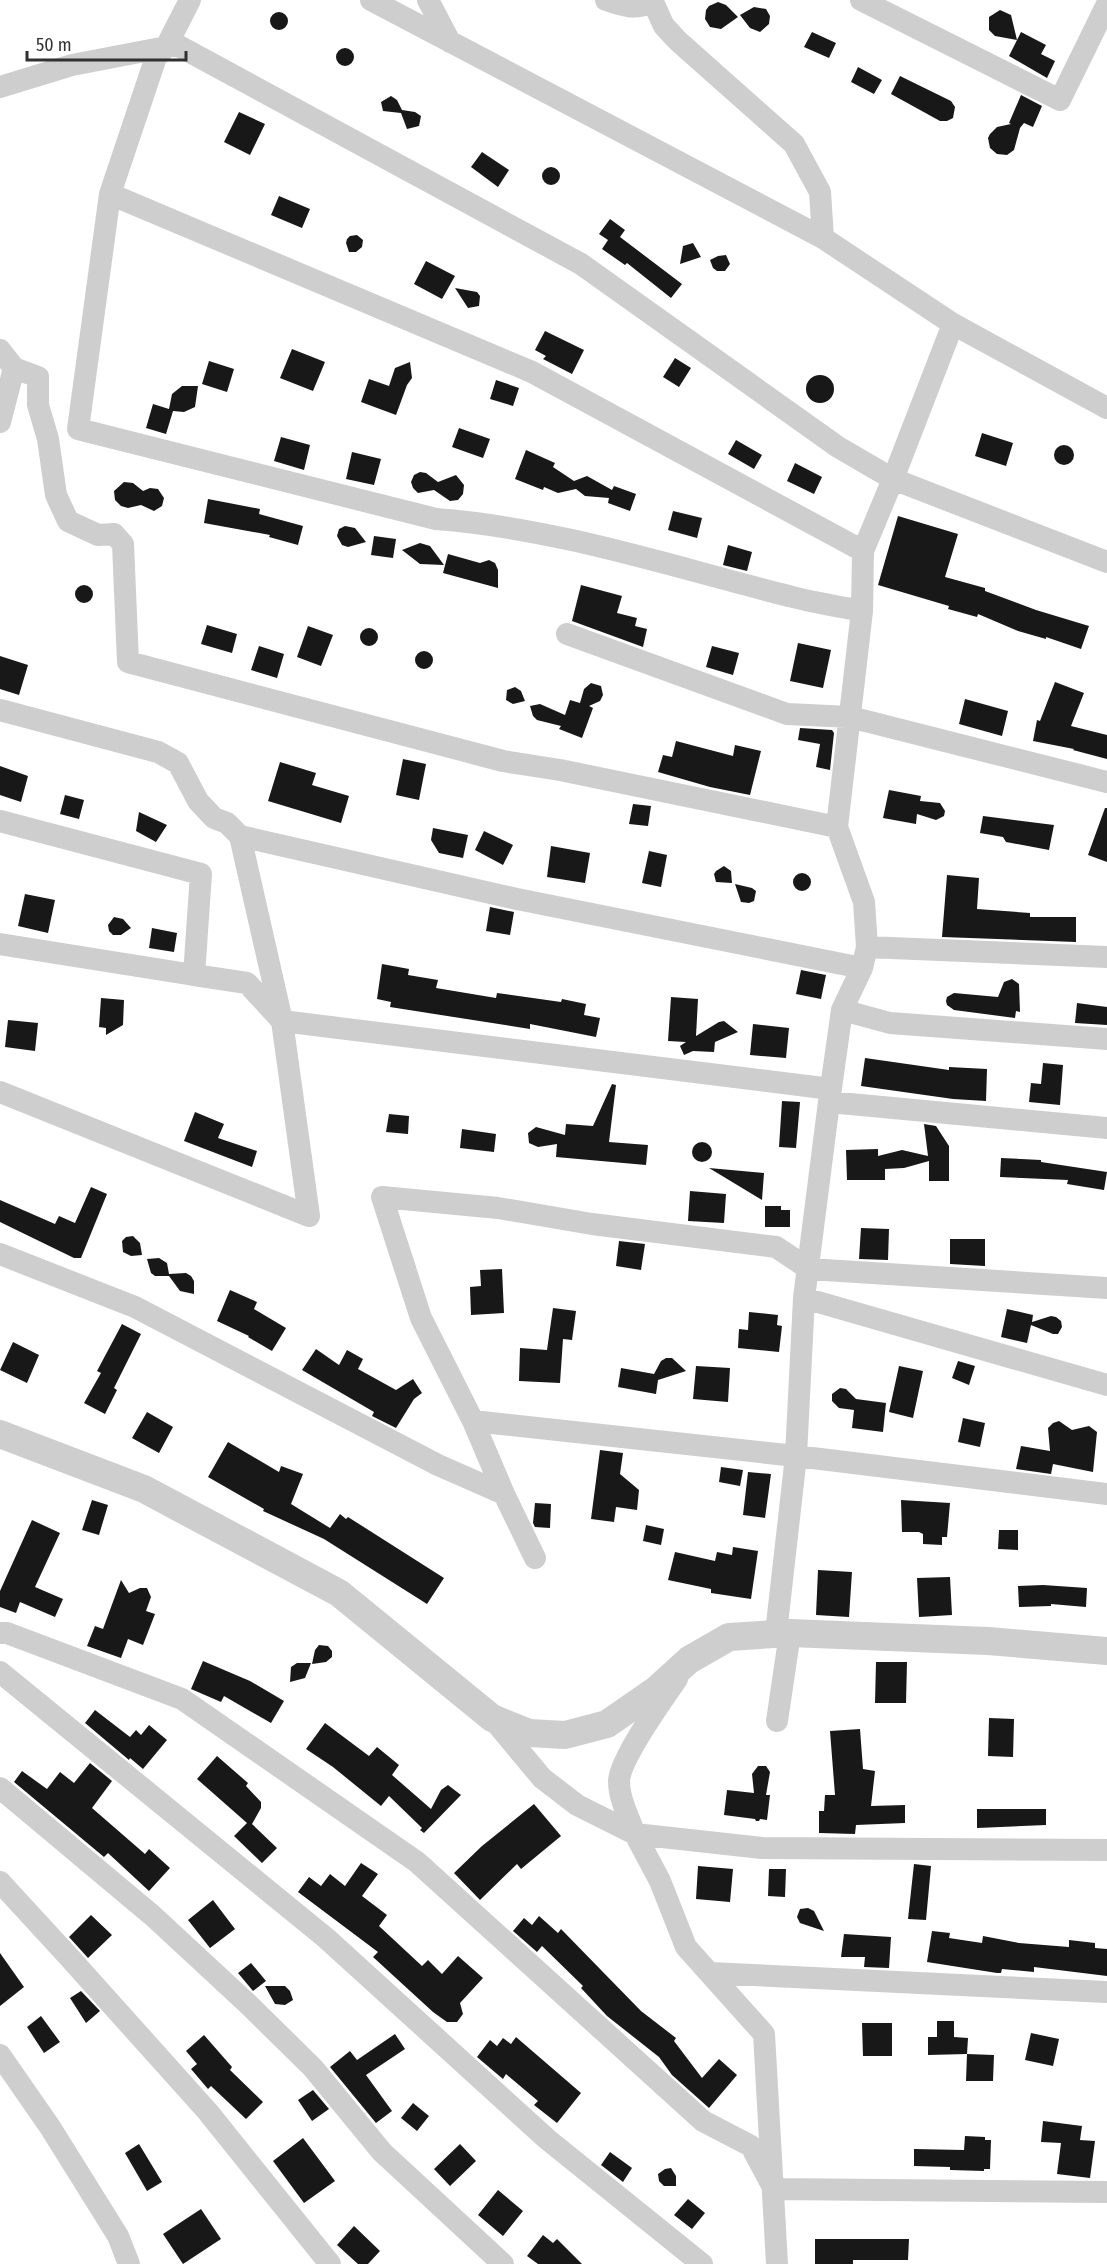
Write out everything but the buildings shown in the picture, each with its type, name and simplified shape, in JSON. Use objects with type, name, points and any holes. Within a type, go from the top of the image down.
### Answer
[{"type":"street","points":[[190,0],[166,47],[156,57],[110,194],[78,429],[436,519],[480,522],[592,544],[788,596],[862,611]]},
{"type":"street","points":[[371,0],[823,238],[953,324],[1107,408]]},
{"type":"street","points":[[428,0],[450,42]]},
{"type":"street","points":[[606,0],[625,7],[640,8],[652,1],[664,26],[678,41],[794,144],[820,192],[823,238]]},
{"type":"street","points":[[861,0],[1060,100],[1107,4]]},
{"type":"street","points":[[0,87],[72,65],[177,45],[582,264],[838,447],[894,479],[1107,562]]},
{"type":"street","points":[[110,194],[532,372],[863,551]]},
{"type":"street","points":[[777,1721],[796,1456],[804,1298],[842,1010],[864,958],[864,902],[837,827],[862,611],[863,551],[894,479],[953,324]]},
{"type":"street","points":[[0,350],[14,368],[39,377],[38,405],[48,439],[56,495],[68,521],[98,535],[114,534],[123,544],[128,662],[503,760],[837,827]]},
{"type":"street","points":[[0,422],[14,368]]},
{"type":"street","points":[[567,634],[787,714],[850,717],[1107,782]]},
{"type":"street","points":[[0,710],[158,752],[178,763],[198,801],[214,818],[227,824],[240,836],[517,899],[864,958],[1107,957]]},
{"type":"street","points":[[0,820],[201,874],[194,975]]},
{"type":"street","points":[[0,1092],[309,1216],[282,1021],[240,836]]},
{"type":"street","points":[[0,944],[247,983],[282,1021],[830,1096],[1107,1128]]},
{"type":"street","points":[[842,1010],[890,1023],[1107,1039]]},
{"type":"street","points":[[535,1558],[504,1494],[473,1421],[421,1318],[382,1197],[498,1208],[592,1224],[776,1247],[809,1269],[1107,1288]]},
{"type":"street","points":[[0,1254],[135,1307],[438,1465],[504,1494]]},
{"type":"street","points":[[804,1298],[1107,1385]]},
{"type":"street","points":[[473,1421],[796,1456],[1107,1494]]},
{"type":"street","points":[[0,1434],[144,1489],[339,1593],[492,1718],[542,1778],[577,1805],[635,1834],[762,1848],[1107,1850]]},
{"type":"street","points":[[0,1634],[7,1633],[182,1699],[417,1862],[703,2121],[751,2146],[774,2189]]},
{"type":"street","points":[[492,1718],[529,1733],[565,1735],[607,1724],[656,1690],[689,1660],[729,1636],[783,1633],[988,1641],[1107,1651]]},
{"type":"street","points":[[689,1660],[630,1751],[619,1779],[623,1803],[635,1834],[660,1881],[686,1947],[764,2034],[777,2264]]},
{"type":"street","points":[[0,1672],[326,1938],[547,2139],[702,2264]]},
{"type":"street","points":[[0,1788],[153,1916],[249,2005],[313,2068],[382,2152],[503,2264]]},
{"type":"street","points":[[0,1882],[208,2112],[330,2264]]},
{"type":"street","points":[[710,1973],[1107,1992]]},
{"type":"street","points":[[0,2055],[50,2127],[118,2236],[129,2264]]},
{"type":"street","points":[[774,2189],[1107,2192]]}]
